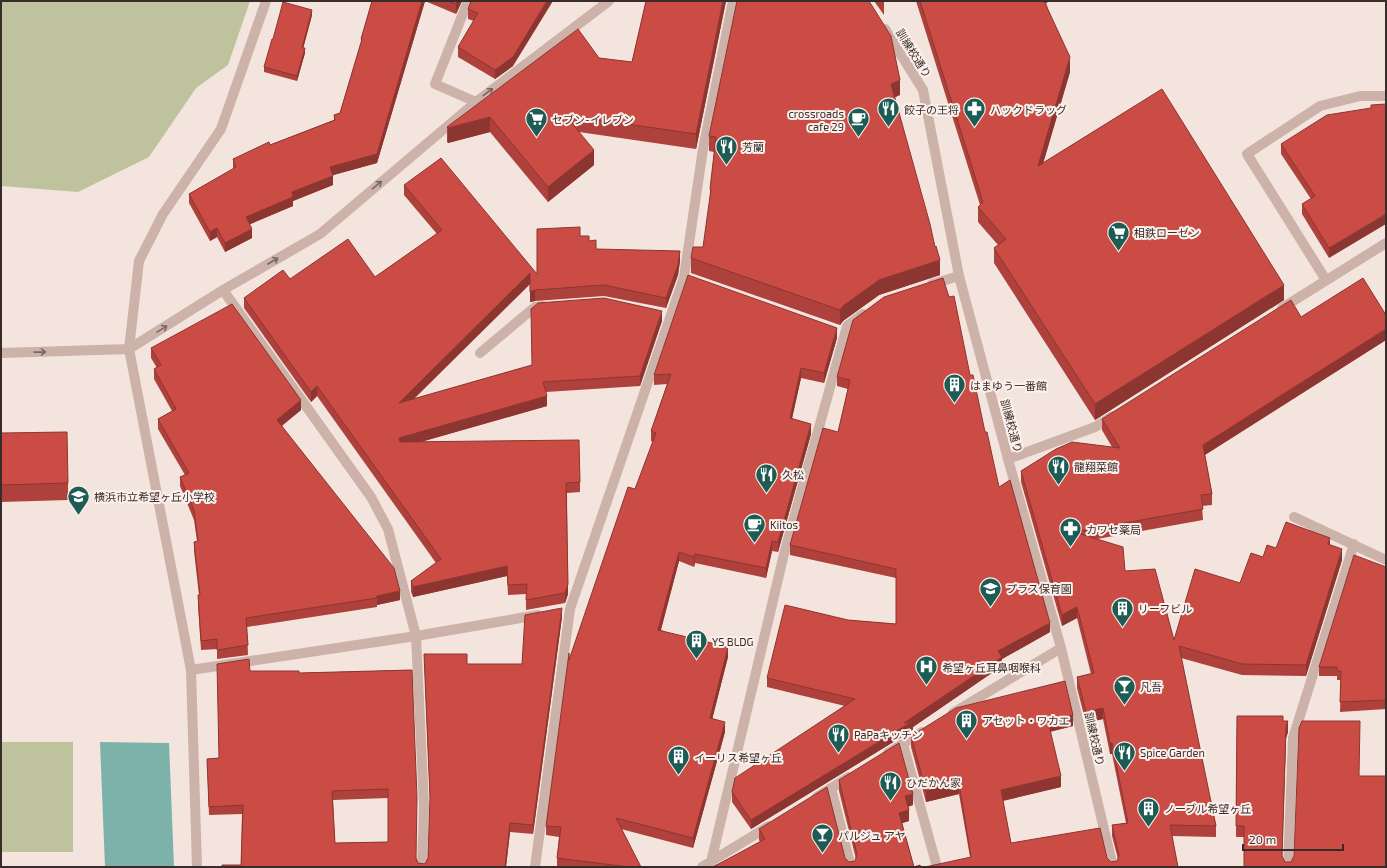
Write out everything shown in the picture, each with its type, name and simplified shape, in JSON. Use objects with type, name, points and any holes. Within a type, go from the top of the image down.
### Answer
[{"type":"street","points":[[197,867],[191,670],[129,349],[139,261],[163,214],[221,129],[266,1]]},
{"type":"street","points":[[468,1],[435,84],[476,102]]},
{"type":"street","points":[[1,353],[129,349],[223,290],[320,234],[476,102],[609,1]]},
{"type":"street","points":[[535,867],[566,610],[667,315],[688,279],[703,149],[733,1]]},
{"type":"street","name":"訓練校通り","points":[[879,19],[923,90],[960,276],[1008,459],[1061,648],[1113,867]]},
{"type":"street","points":[[1326,280],[1247,154],[1320,106],[1360,96],[1386,96]]},
{"type":"street","points":[[1273,313],[1386,243]]},
{"type":"street","points":[[924,287],[960,276]]},
{"type":"street","points":[[223,290],[371,497],[388,529],[416,636],[424,806],[422,867]]},
{"type":"street","points":[[480,353],[535,307],[550,306]]},
{"type":"street","points":[[708,865],[784,554],[841,333],[870,309]]},
{"type":"street","points":[[1008,459],[1095,428],[1121,411]]},
{"type":"street","points":[[1294,517],[1386,560]]},
{"type":"street","points":[[1288,867],[1293,738],[1354,544]]},
{"type":"street","points":[[191,670],[416,636],[546,613]]},
{"type":"street","points":[[942,720],[1061,648]]},
{"type":"street","points":[[877,760],[929,728]]},
{"type":"street","points":[[903,744],[937,867]]},
{"type":"street","points":[[811,801],[857,772]]},
{"type":"street","points":[[831,788],[851,867]]},
{"type":"street","points":[[708,865],[778,821]]},
{"type":"green space","points":[[1,1],[250,1],[228,65],[196,88],[149,157],[78,192],[1,186]]},
{"type":"green space","points":[[1,742],[73,742],[73,852],[1,852]]},
{"type":"water","points":[[100,742],[169,743],[174,867],[105,867]]},
{"type":"building","points":[[372,1],[422,1],[377,154],[330,167],[333,176],[292,192],[293,197],[246,217],[252,229],[225,243],[217,228],[210,232],[189,194],[236,167],[233,159],[269,142],[270,145],[335,120],[334,115],[340,113]]},
{"type":"building","points":[[448,1],[457,1],[456,4]]},
{"type":"building","points":[[471,1],[547,1],[513,57],[495,70],[458,47],[478,13],[468,9]]},
{"type":"building","points":[[646,1],[723,1],[696,134],[565,115],[594,150],[548,187],[490,117],[448,128],[447,127],[578,29],[599,58],[632,62]]},
{"type":"building","points":[[737,1],[869,1],[891,36],[900,80],[891,84],[935,247],[936,246],[940,260],[879,280],[843,306],[840,310],[691,258],[693,247],[703,247],[716,137],[709,136]]},
{"type":"building","points":[[920,1],[1044,1],[1070,57],[1038,166],[1162,89],[1284,285],[1095,404],[994,248],[1006,239],[978,207],[983,202]]},
{"type":"building","points":[[283,2],[312,10],[302,48],[305,48],[297,76],[264,67]]},
{"type":"building","points":[[1386,104],[1386,214],[1329,248],[1302,204],[1315,196],[1281,144],[1327,115],[1371,108],[1371,105]]},
{"type":"building","points":[[441,158],[537,274],[537,229],[580,227],[580,236],[589,236],[589,241],[596,240],[596,249],[680,251],[678,265],[666,298],[604,285],[535,290],[530,292],[530,273],[399,403],[532,365],[531,309],[538,303],[604,298],[662,311],[640,376],[543,382],[547,396],[399,438],[400,442],[579,440],[580,482],[566,483],[568,584],[565,593],[526,600],[527,584],[508,585],[507,566],[413,587],[411,581],[441,559],[317,386],[311,392],[244,298],[283,270],[290,279],[348,239],[375,277],[442,230],[404,185]]},
{"type":"building","points":[[688,275],[837,328],[824,373],[801,368],[790,418],[811,424],[778,542],[772,541],[766,568],[695,554],[694,557],[679,552],[658,630],[728,647],[710,718],[725,722],[693,838],[616,818],[641,867],[629,867],[557,858],[561,827],[546,826],[569,653],[569,660],[628,487],[635,489],[656,433],[651,431],[671,374],[654,375]]},
{"type":"building","points":[[943,278],[949,297],[954,296],[970,375],[973,375],[985,432],[987,432],[999,487],[1010,480],[1050,623],[998,651],[1002,657],[904,723],[913,721],[751,820],[732,792],[735,778],[855,699],[767,678],[785,605],[848,620],[896,624],[896,569],[790,545],[823,428],[838,432],[850,380],[837,377],[853,320],[884,297]]},
{"type":"building","points":[[1363,278],[1386,315],[1386,329],[1203,445],[1212,494],[1201,495],[1203,509],[1074,532],[1123,547],[1125,571],[1155,569],[1174,640],[1195,569],[1240,583],[1251,553],[1263,557],[1267,545],[1276,548],[1286,522],[1330,538],[1328,544],[1342,549],[1306,665],[1242,664],[1179,646],[1216,826],[1170,825],[1178,867],[925,867],[971,857],[959,783],[926,791],[911,736],[956,708],[1065,681],[1073,715],[1048,721],[1061,776],[1001,790],[1011,843],[1100,828],[1107,858],[1111,862],[1117,861],[1119,855],[1112,825],[1128,823],[1112,743],[1110,743],[1103,708],[1086,712],[1077,677],[1094,673],[1077,607],[1062,615],[1021,471],[1056,449],[1072,442],[1120,448],[1102,419],[1291,300],[1301,317]]},
{"type":"building","points":[[232,304],[301,400],[277,420],[394,568],[400,591],[377,596],[377,598],[246,618],[248,645],[217,650],[217,639],[201,641],[198,595],[200,595],[194,542],[198,541],[194,510],[180,477],[189,473],[158,419],[176,409],[154,369],[161,365],[151,348]]},
{"type":"building","points":[[67,432],[68,483],[1,485],[1,433]]},
{"type":"building","points":[[1354,555],[1386,567],[1386,700],[1340,702],[1341,671],[1337,671],[1337,667],[1319,667]]},
{"type":"building","points":[[562,608],[533,825],[510,823],[505,867],[222,867],[222,865],[241,865],[243,805],[209,807],[207,759],[219,758],[217,664],[249,659],[250,671],[299,671],[299,673],[412,670],[417,797],[416,858],[418,863],[425,864],[428,858],[430,797],[424,654],[467,654],[467,664],[522,664],[525,615]],"holes":[[[388,789],[388,842],[335,843],[332,791]]]},
{"type":"building","points":[[1237,716],[1283,716],[1283,721],[1288,721],[1286,727],[1282,856],[1285,862],[1291,862],[1294,856],[1299,728],[1302,721],[1360,721],[1359,776],[1386,776],[1386,867],[1244,867],[1244,826],[1236,826]]},
{"type":"building","points":[[899,743],[913,794],[905,796],[909,810],[899,813],[914,867],[713,867],[765,839],[759,829],[827,787],[845,858],[849,862],[855,861],[857,854],[839,780]]},
{"type":"place","name":"餃子の王将","points":[[889,128]]},
{"type":"place","name":"ハックドラッグ","points":[[975,128]]},
{"type":"place","name":"セブン-イレブン","points":[[536,138]]},
{"type":"place","name":"crossroads cafe 29","points":[[859,138]]},
{"type":"place","name":"芳蘭","points":[[727,166]]},
{"type":"place","name":"相鉄ローゼン","points":[[1118,252]]},
{"type":"place","name":"はまゆう一番館","points":[[954,404]]},
{"type":"place","name":"龍翔菜館","points":[[1058,486]]},
{"type":"place","name":"久松","points":[[766,494]]},
{"type":"place","name":"横浜市立希望ヶ丘小学校","points":[[79,516]]},
{"type":"place","name":"Kiitos","points":[[754,544]]},
{"type":"place","name":"カワセ薬局","points":[[1070,548]]},
{"type":"place","name":"プラス保育園","points":[[991,608]]},
{"type":"place","name":"リーフビル","points":[[1123,628]]},
{"type":"place","name":"YS BLDG","points":[[697,660]]},
{"type":"place","name":"希望ヶ丘耳鼻咽喉科","points":[[927,686]]},
{"type":"place","name":"凡吾","points":[[1125,706]]},
{"type":"place","name":"アセット・ワカエ","points":[[966,740]]},
{"type":"place","name":"PaPaキッチン","points":[[839,754]]},
{"type":"place","name":"Spice Garden","points":[[1125,772]]},
{"type":"place","name":"イーリス希望ヶ丘","points":[[678,776]]},
{"type":"place","name":"ひだかん家","points":[[891,802]]},
{"type":"place","name":"ノーブル希望ヶ丘","points":[[1148,828]]},
{"type":"place","name":"パルジュ アヤ","points":[[823,854]]}]
